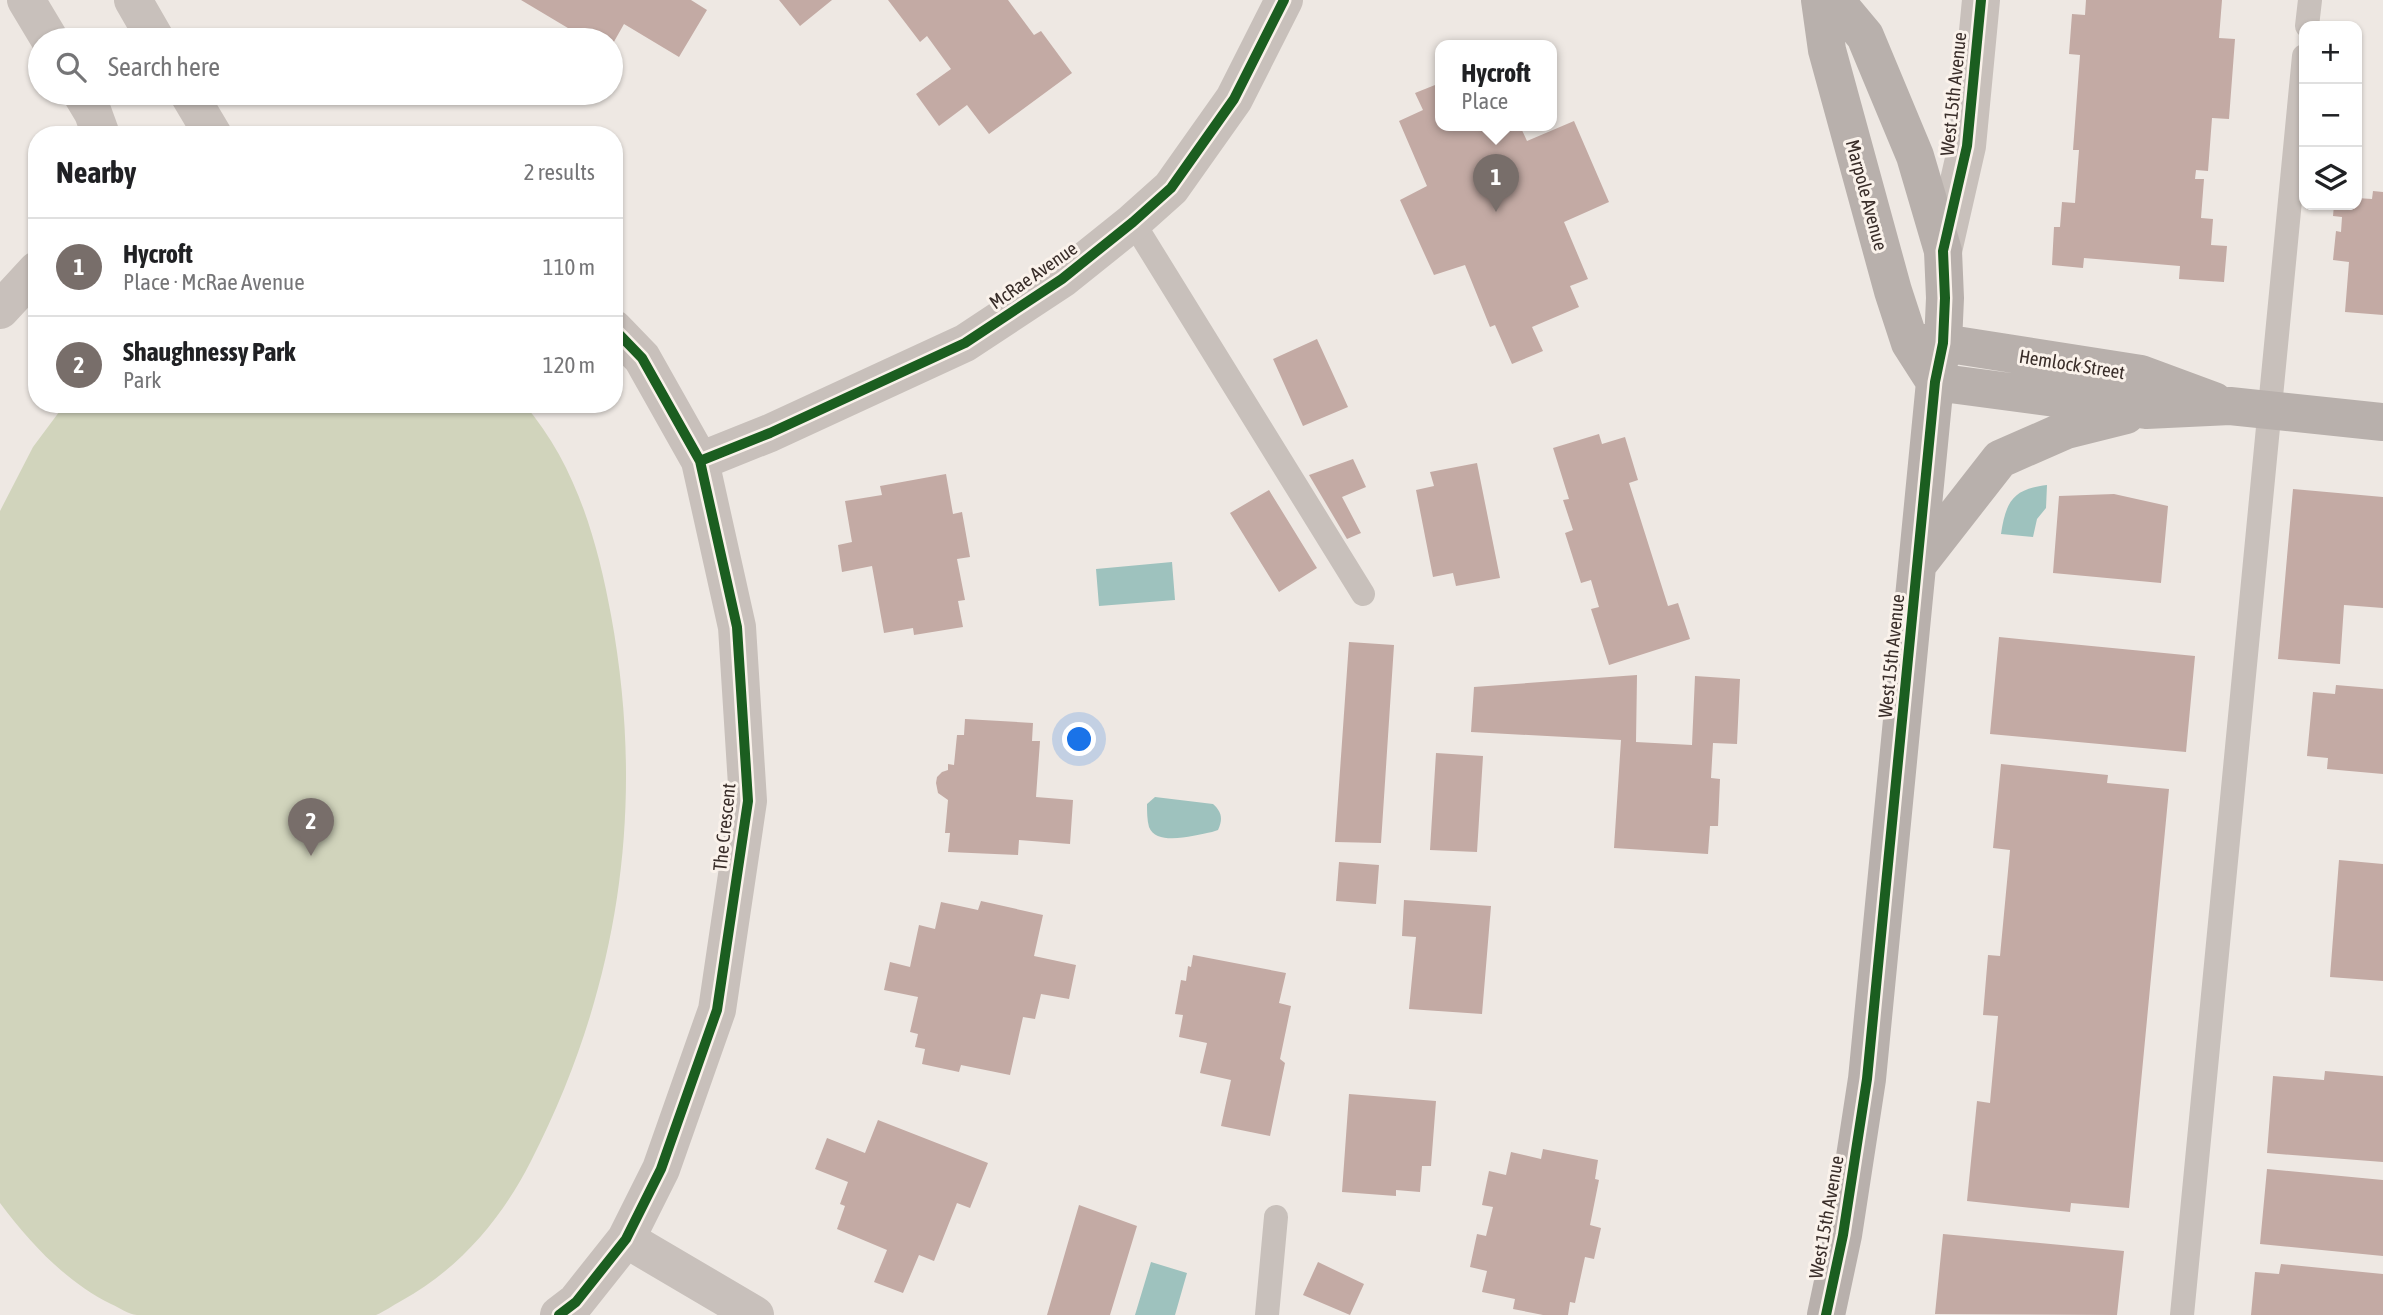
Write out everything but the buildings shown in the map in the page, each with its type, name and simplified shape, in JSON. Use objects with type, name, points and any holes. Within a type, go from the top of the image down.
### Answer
[{"type":"street","points":[[26,0],[43,28]]},
{"type":"street","points":[[132,0],[149,28]]},
{"type":"street","name":"McRae Avenue","points":[[701,461],[770,433],[965,343],[1062,279],[1171,188],[1234,99],[1284,0]]},
{"type":"street","name":"Marpole Avenue","points":[[1820,0],[1827,50],[1893,291],[1927,343]]},
{"type":"street","points":[[1835,0],[1865,36],[1916,156],[1943,251]]},
{"type":"street","name":"West 15th Avenue","points":[[1826,1315],[1843,1235],[1867,1079],[1935,382],[1927,343],[1945,298],[1943,251],[1967,146],[1981,0]]},
{"type":"street","points":[[88,105],[98,126]]},
{"type":"street","points":[[195,105],[208,126]]},
{"type":"street","points":[[0,310],[28,280]]},
{"type":"street","name":"The Crescent","points":[[559,1315],[576,1302],[626,1239],[661,1169],[717,1010],[748,800],[737,628],[701,461],[642,358],[623,338]]},
{"type":"street","name":"Hemlock Street","points":[[1927,343],[2141,374],[2230,406]]},
{"type":"street","name":"Hemlock Street","points":[[1935,382],[2146,410],[2230,406],[2383,422]]},
{"type":"street","points":[[1918,564],[2000,459],[2066,430],[2146,410]]},
{"type":"street","points":[[626,1239],[755,1315]]},
{"type":"lane","points":[[2308,21],[2310,0]]},
{"type":"lane","points":[[2182,1315],[2301,84]]},
{"type":"lane","points":[[1133,222],[1363,594]]},
{"type":"lane","points":[[1267,1315],[1276,1217]]},
{"type":"green space","points":[[58,413],[531,413],[557,451],[581,503],[599,558],[611,615],[621,686],[626,756],[625,826],[618,894],[605,962],[586,1029],[561,1095],[519,1183],[492,1223],[460,1258],[422,1288],[376,1315],[137,1315],[94,1295],[64,1273],[24,1233],[0,1203],[0,511],[33,447]]},
{"type":"water","points":[[2047,485],[2046,508],[2037,519],[2033,537],[2001,534],[2013,499],[2026,490]]},
{"type":"water","points":[[1172,562],[1175,600],[1099,606],[1096,569]]},
{"type":"water","points":[[1155,797],[1213,804],[1221,816],[1218,830],[1177,838],[1160,837],[1153,833],[1148,821],[1147,804]]},
{"type":"water","points":[[1151,1262],[1187,1273],[1175,1315],[1135,1315]]},
{"type":"cycle path","points":[[700,461],[770,433],[965,343],[1062,279],[1171,188],[1234,99],[1284,0]]},
{"type":"cycle path","points":[[1826,1315],[1843,1235],[1867,1079],[1935,382],[1943,343],[1943,251],[1967,146],[1981,0]]},
{"type":"cycle path","points":[[559,1315],[576,1302],[626,1239],[661,1169],[717,1010],[748,801],[737,627],[700,461],[642,358],[623,338]]},
{"type":"place","name":"Hycroft","points":[[1496,212]]},
{"type":"place","name":"Shaughnessy Park","points":[[311,856]]}]
